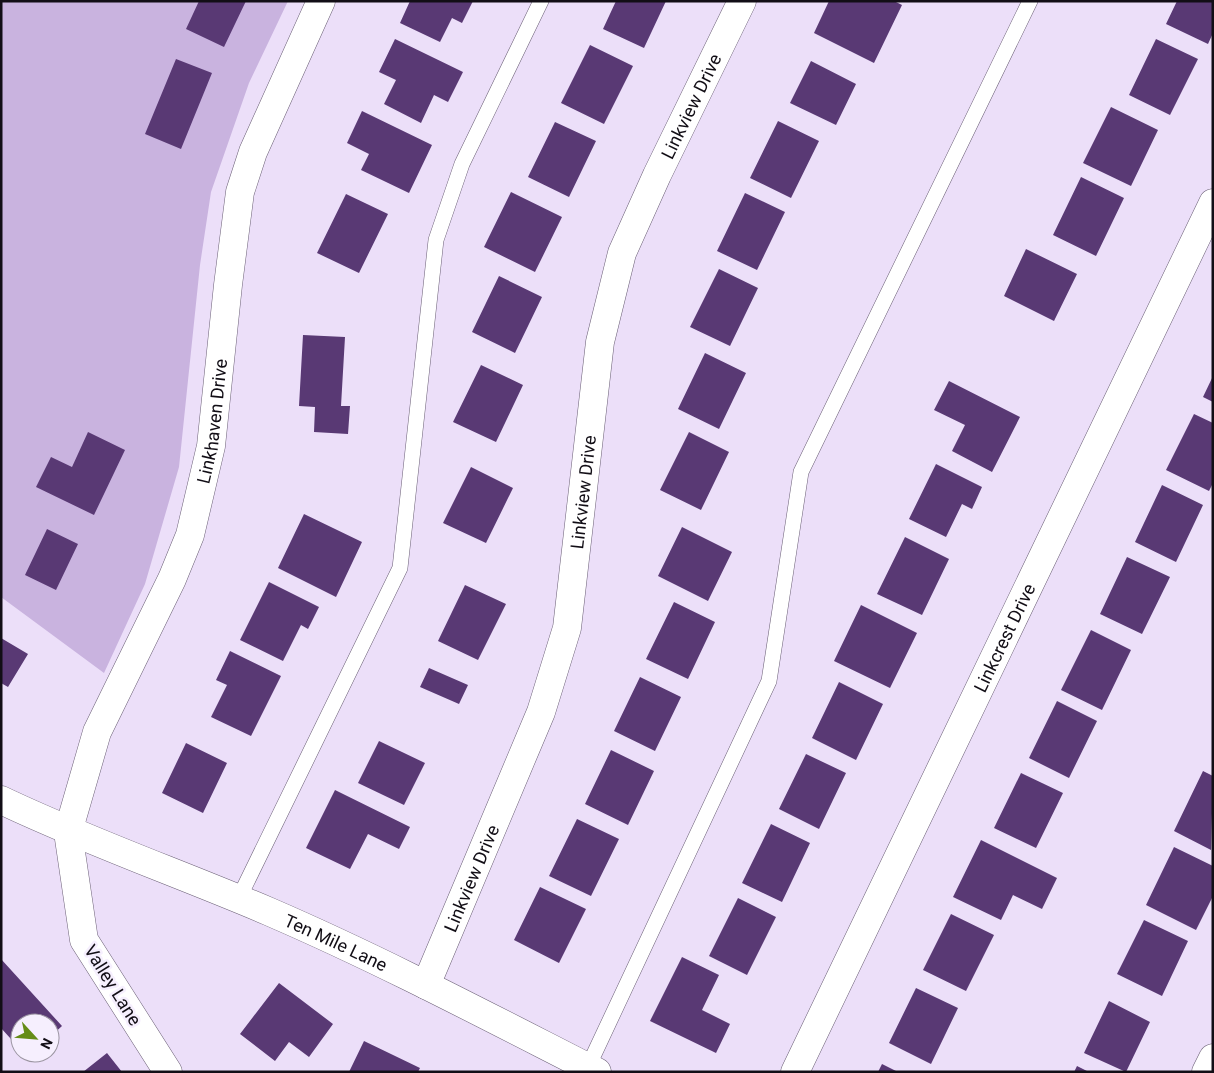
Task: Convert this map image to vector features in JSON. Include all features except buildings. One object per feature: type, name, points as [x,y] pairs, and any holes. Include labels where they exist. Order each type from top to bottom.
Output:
[{"type":"street","name":"Linkhaven Drive","points":[[68,832],[97,732],[172,579],[190,535],[212,446],[228,285],[240,192],[253,152],[321,1]]},
{"type":"street","name":"Linkview Drive","points":[[426,985],[541,712],[567,628],[600,342],[622,253],[657,175],[742,1]]},
{"type":"street","name":"Linkcrest Drive","points":[[795,1072],[1213,203]]},
{"type":"street","name":"Ten Mile Lane","points":[[1,800],[68,832],[238,900],[426,985],[592,1070]]},
{"type":"street","name":"Valley Lane","points":[[68,832],[84,940],[168,1072]]},
{"type":"street","points":[[1206,1072],[1213,1058]]},
{"type":"lane","points":[[238,900],[400,568],[436,240],[462,164],[541,1]]},
{"type":"lane","points":[[592,1070],[769,681],[801,472],[1030,1]]},
{"type":"shaded area","points":[[1,1],[288,1],[249,83],[211,192],[200,265],[179,467],[145,584],[104,673],[1,597]]}]
